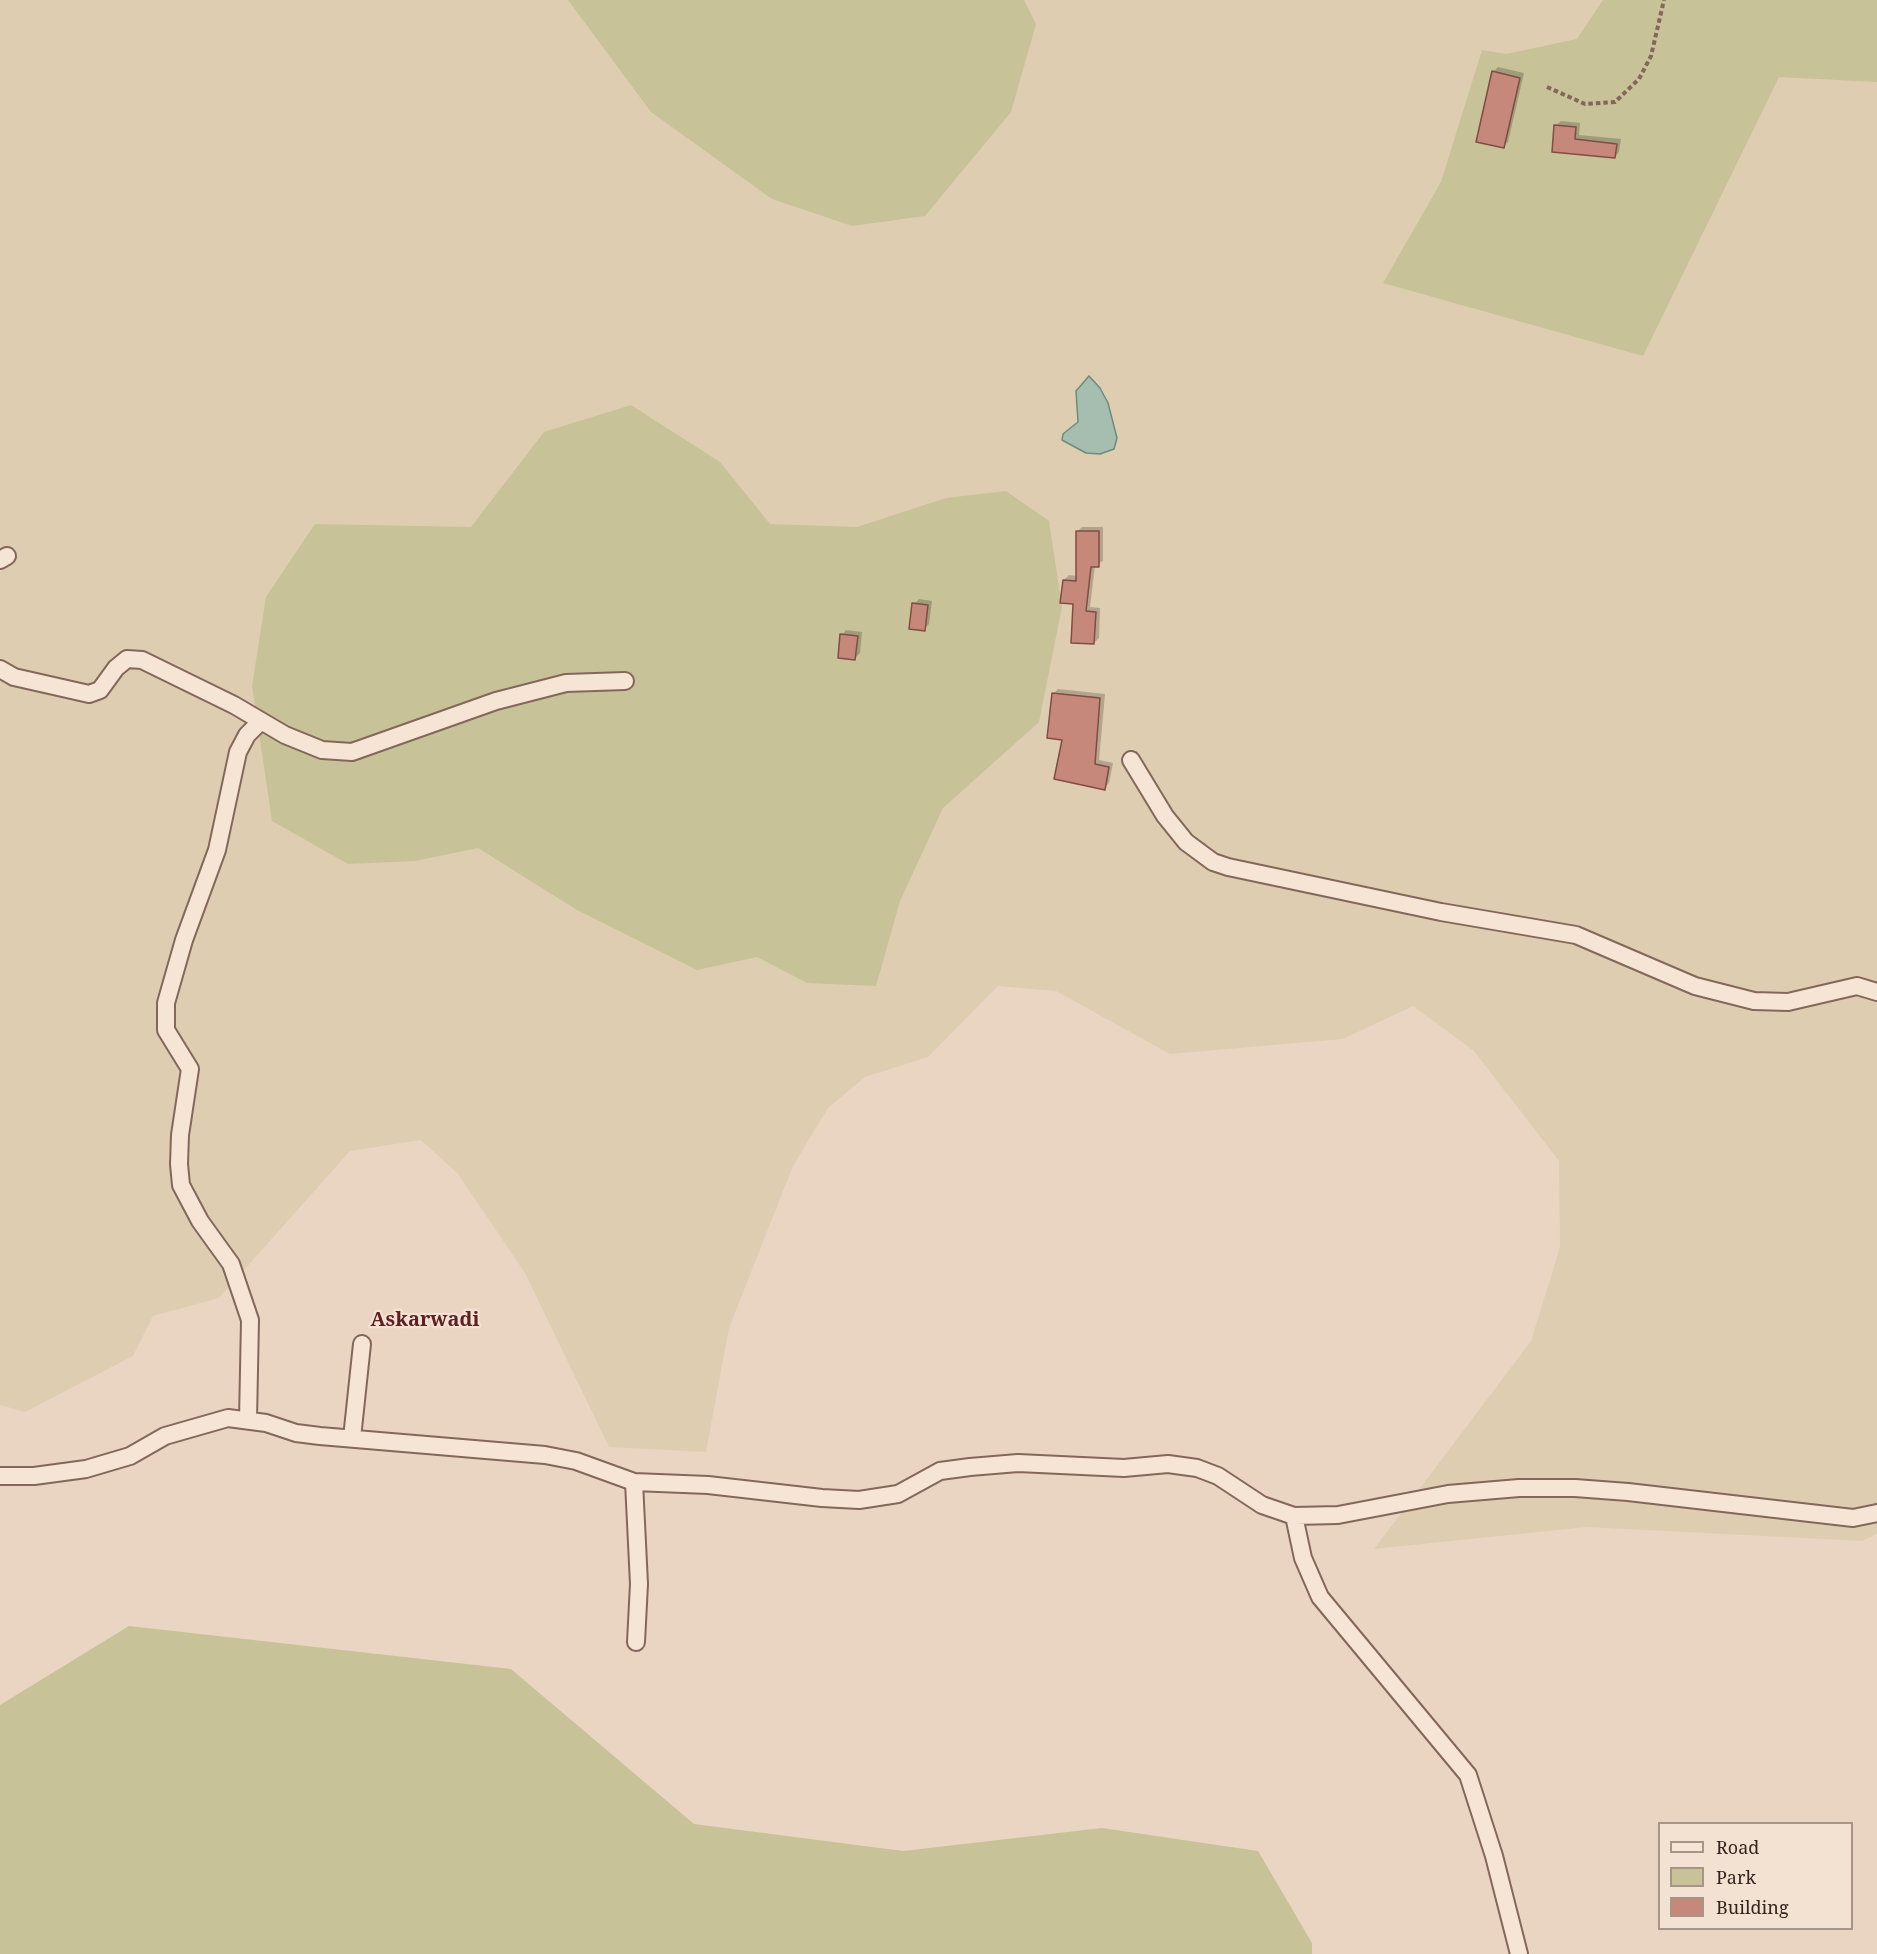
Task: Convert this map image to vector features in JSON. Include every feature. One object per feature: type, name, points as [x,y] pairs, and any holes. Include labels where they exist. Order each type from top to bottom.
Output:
[{"type":"street","points":[[0,669],[14,677],[89,694],[100,690],[127,659],[142,660],[234,705],[285,735],[322,750],[352,752],[496,701],[566,683],[625,681]]},
{"type":"street","points":[[248,1420],[250,1320],[231,1264],[200,1221],[181,1185],[178,1164],[180,1135],[190,1069],[166,1030],[166,1003],[184,940],[217,850],[238,752],[247,735],[261,721]]},
{"type":"street","points":[[1131,760],[1165,816],[1186,842],[1213,862],[1228,867],[1441,912],[1576,935],[1695,986],[1754,1001],[1788,1002],[1857,986],[1877,992]]},
{"type":"street","points":[[352,1438],[362,1344]]},
{"type":"street","points":[[0,1476],[34,1476],[86,1469],[130,1456],[165,1436],[228,1418],[266,1423],[296,1433],[352,1438],[368,1442],[417,1442],[545,1455],[576,1461],[634,1482],[708,1485],[859,1500],[898,1494],[940,1471],[970,1467],[1018,1463],[1124,1468],[1168,1464],[1197,1468],[1218,1476],[1262,1505],[1294,1516],[1338,1515],[1448,1494],[1519,1488],[1575,1488],[1853,1518],[1877,1513]]},
{"type":"street","points":[[634,1482],[639,1584],[636,1642]]},
{"type":"street","points":[[1294,1516],[1303,1558],[1320,1597],[1468,1776],[1494,1856],[1519,1954]]},
{"type":"path","points":[[1547,87],[1584,104],[1615,102],[1639,79],[1651,56],[1664,0]]},
{"type":"shaded area","points":[[0,0],[1608,0],[1777,73],[1877,78],[1877,1534],[1862,1541],[1587,1527],[1374,1549],[1531,1341],[1560,1247],[1559,1161],[1474,1051],[1413,1006],[1343,1039],[1170,1054],[1056,991],[998,986],[928,1057],[865,1077],[828,1108],[793,1166],[729,1328],[706,1452],[609,1447],[525,1273],[458,1174],[421,1140],[350,1151],[219,1298],[153,1316],[133,1356],[25,1412],[0,1405]]},
{"type":"shaded area","points":[[1089,376],[1100,388],[1108,403],[1117,438],[1114,449],[1100,454],[1086,453],[1062,440],[1063,434],[1078,422],[1076,391]]},
{"type":"green space","points":[[568,0],[1024,0],[1036,24],[1011,112],[925,216],[852,226],[772,199],[651,112]]},
{"type":"green space","points":[[1603,0],[1877,0],[1877,82],[1779,77],[1643,356],[1383,283],[1441,182],[1482,50],[1506,54],[1577,39]]},
{"type":"green space","points":[[631,405],[720,462],[770,524],[857,527],[946,498],[1006,491],[1049,521],[1062,607],[1039,722],[943,808],[900,901],[876,986],[807,983],[757,957],[697,970],[577,910],[478,848],[415,861],[348,864],[272,821],[252,686],[266,597],[315,524],[471,527],[544,432]]},
{"type":"green space","points":[[129,1626],[511,1669],[694,1824],[903,1851],[1102,1828],[1258,1851],[1312,1943],[1312,1954],[0,1954],[0,1705]]},
{"type":"building","points":[[1492,71],[1520,78],[1504,148],[1476,142]]},
{"type":"building","points":[[1554,125],[1576,127],[1575,139],[1617,144],[1615,158],[1552,152]]},
{"type":"building","points":[[1076,531],[1099,531],[1099,567],[1091,567],[1086,611],[1096,612],[1094,644],[1071,643],[1073,604],[1060,603],[1063,580],[1076,581]]},
{"type":"building","points":[[912,603],[928,605],[925,631],[909,629]]},
{"type":"building","points":[[840,634],[858,636],[855,660],[838,658]]},
{"type":"building","points":[[1052,693],[1100,698],[1095,764],[1109,767],[1105,790],[1054,779],[1062,740],[1047,738]]},
{"type":"district","name":"Askarwadi","points":[[425,1320]]}]
